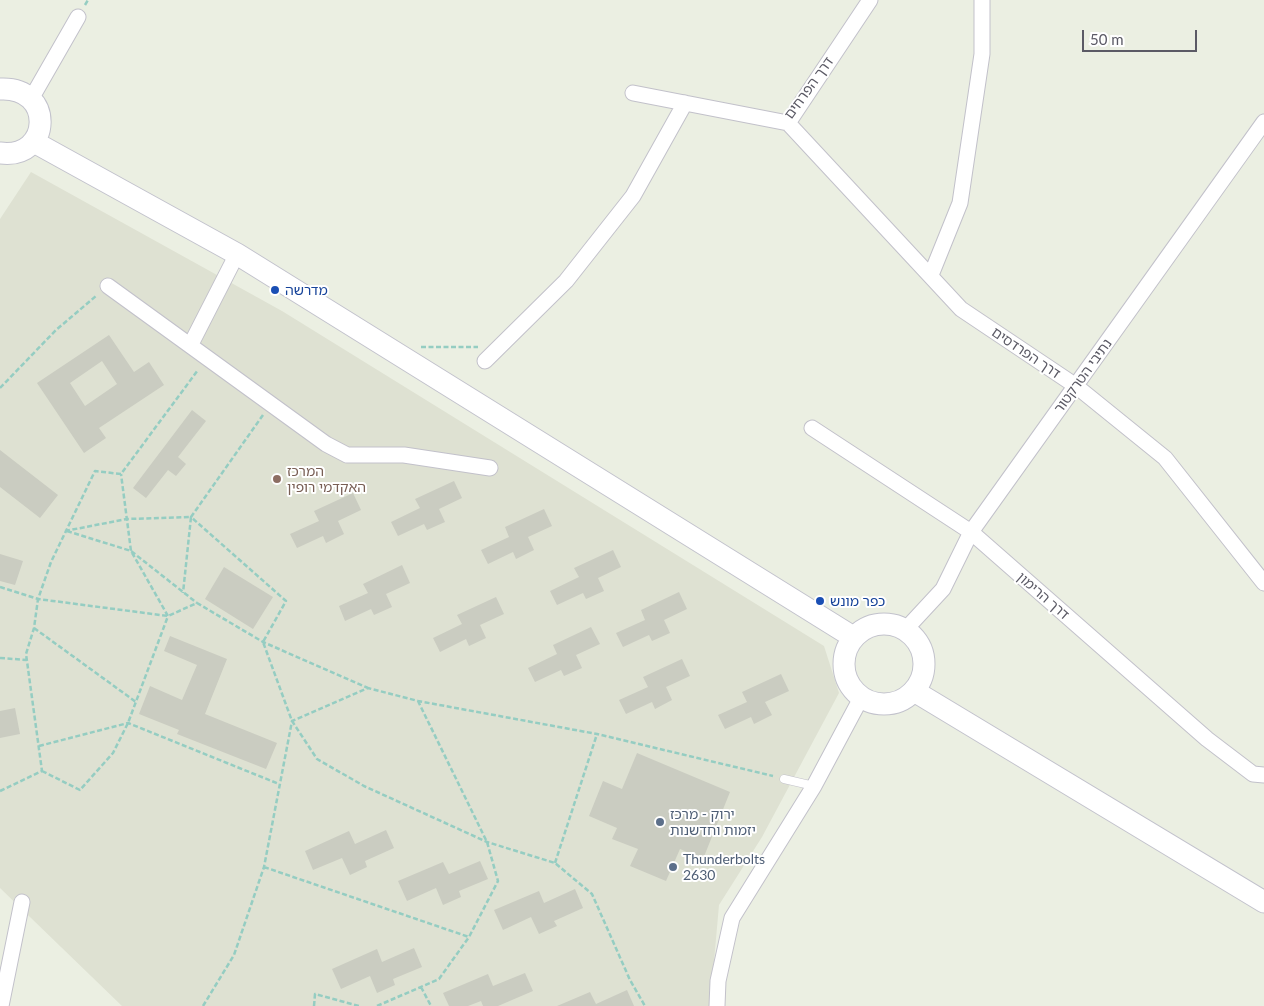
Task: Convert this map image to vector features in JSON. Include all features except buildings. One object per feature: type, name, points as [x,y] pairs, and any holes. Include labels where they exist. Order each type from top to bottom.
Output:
[{"type":"main road","points":[[0,90],[12,89],[22,92],[32,99],[37,106],[40,124],[34,142],[18,153],[0,153]]},
{"type":"main road","points":[[34,142],[237,254],[853,637]]},
{"type":"main road","points":[[872,625],[894,625],[905,630],[917,642],[924,658],[921,681],[914,691],[895,703],[878,704],[862,698],[848,682],[843,663],[846,649],[853,637],[872,625]]},
{"type":"main road","points":[[914,691],[1264,902]]},
{"type":"street","name":"דרך הפרחים","points":[[633,93],[788,123],[870,0]]},
{"type":"street","points":[[930,275],[960,203],[982,54],[982,0]]},
{"type":"street","points":[[32,99],[78,18]]},
{"type":"street","points":[[485,361],[566,281],[633,196],[685,103]]},
{"type":"street","name":"נתיבי הטרקטור","points":[[905,630],[943,589],[971,532],[1264,122]]},
{"type":"street","name":"דרך הפרדסים","points":[[788,123],[961,309],[1076,386],[1165,458],[1264,583]]},
{"type":"street","points":[[191,344],[237,254]]},
{"type":"street","points":[[108,286],[191,344],[326,444],[347,455],[404,455],[490,468]]},
{"type":"street","name":"דרך הרימון","points":[[812,428],[971,532],[1207,739],[1253,774],[1264,775]]},
{"type":"street","points":[[717,1006],[718,981],[732,918],[814,786],[862,698]]},
{"type":"street","points":[[1,1006],[22,902]]},
{"type":"lane","points":[[784,779],[814,786]]},
{"type":"path","points":[[0,388],[56,330],[108,286]]},
{"type":"path","points":[[168,616],[130,551],[121,474],[208,357]]},
{"type":"path","points":[[183,592],[191,517],[271,404]]},
{"type":"path","points":[[42,771],[26,654],[34,628],[38,598],[50,562],[95,471],[121,474]]},
{"type":"path","points":[[65,531],[127,519],[191,517],[286,601],[263,642],[292,721],[317,759],[364,786],[488,842],[555,863],[592,894],[630,980],[645,1006]]},
{"type":"path","points":[[65,531],[130,551],[197,603],[263,642],[368,688],[418,701],[596,734],[784,779]]},
{"type":"path","points":[[0,587],[38,598],[168,616],[197,603]]},
{"type":"path","points":[[42,771],[80,790],[113,753],[128,723],[168,616]]},
{"type":"path","points":[[34,628],[136,702]]},
{"type":"path","points":[[0,658],[27,660]]},
{"type":"path","points":[[292,721],[368,688]]},
{"type":"path","points":[[377,1006],[439,979],[469,937],[498,881],[488,842],[418,701]]},
{"type":"path","points":[[203,1006],[234,956],[264,867],[292,721]]},
{"type":"path","points":[[39,746],[128,723],[279,784]]},
{"type":"path","points":[[555,863],[596,734]]},
{"type":"path","points":[[0,791],[42,771]]},
{"type":"path","points":[[264,867],[469,937]]},
{"type":"path","points":[[421,987],[431,1006]]},
{"type":"path","points":[[314,1006],[314,994],[358,1006]]},
{"type":"shaded area","name":"המרכז האקדמי רופין","points":[[31,172],[282,311],[824,646],[839,693],[762,837],[719,905],[710,1006],[122,1006],[0,888],[0,219]]},
{"type":"place","name":"מדרשה","points":[[275,290]]},
{"type":"place","name":"המרכז האקדמי רופין","points":[[277,479]]},
{"type":"place","name":"כפר מונש","points":[[820,601]]},
{"type":"place","name":"ירוק - מרכז יזמות וחדשנות","points":[[660,822]]},
{"type":"place","name":"Thunderbolts 2630","points":[[673,867]]}]
